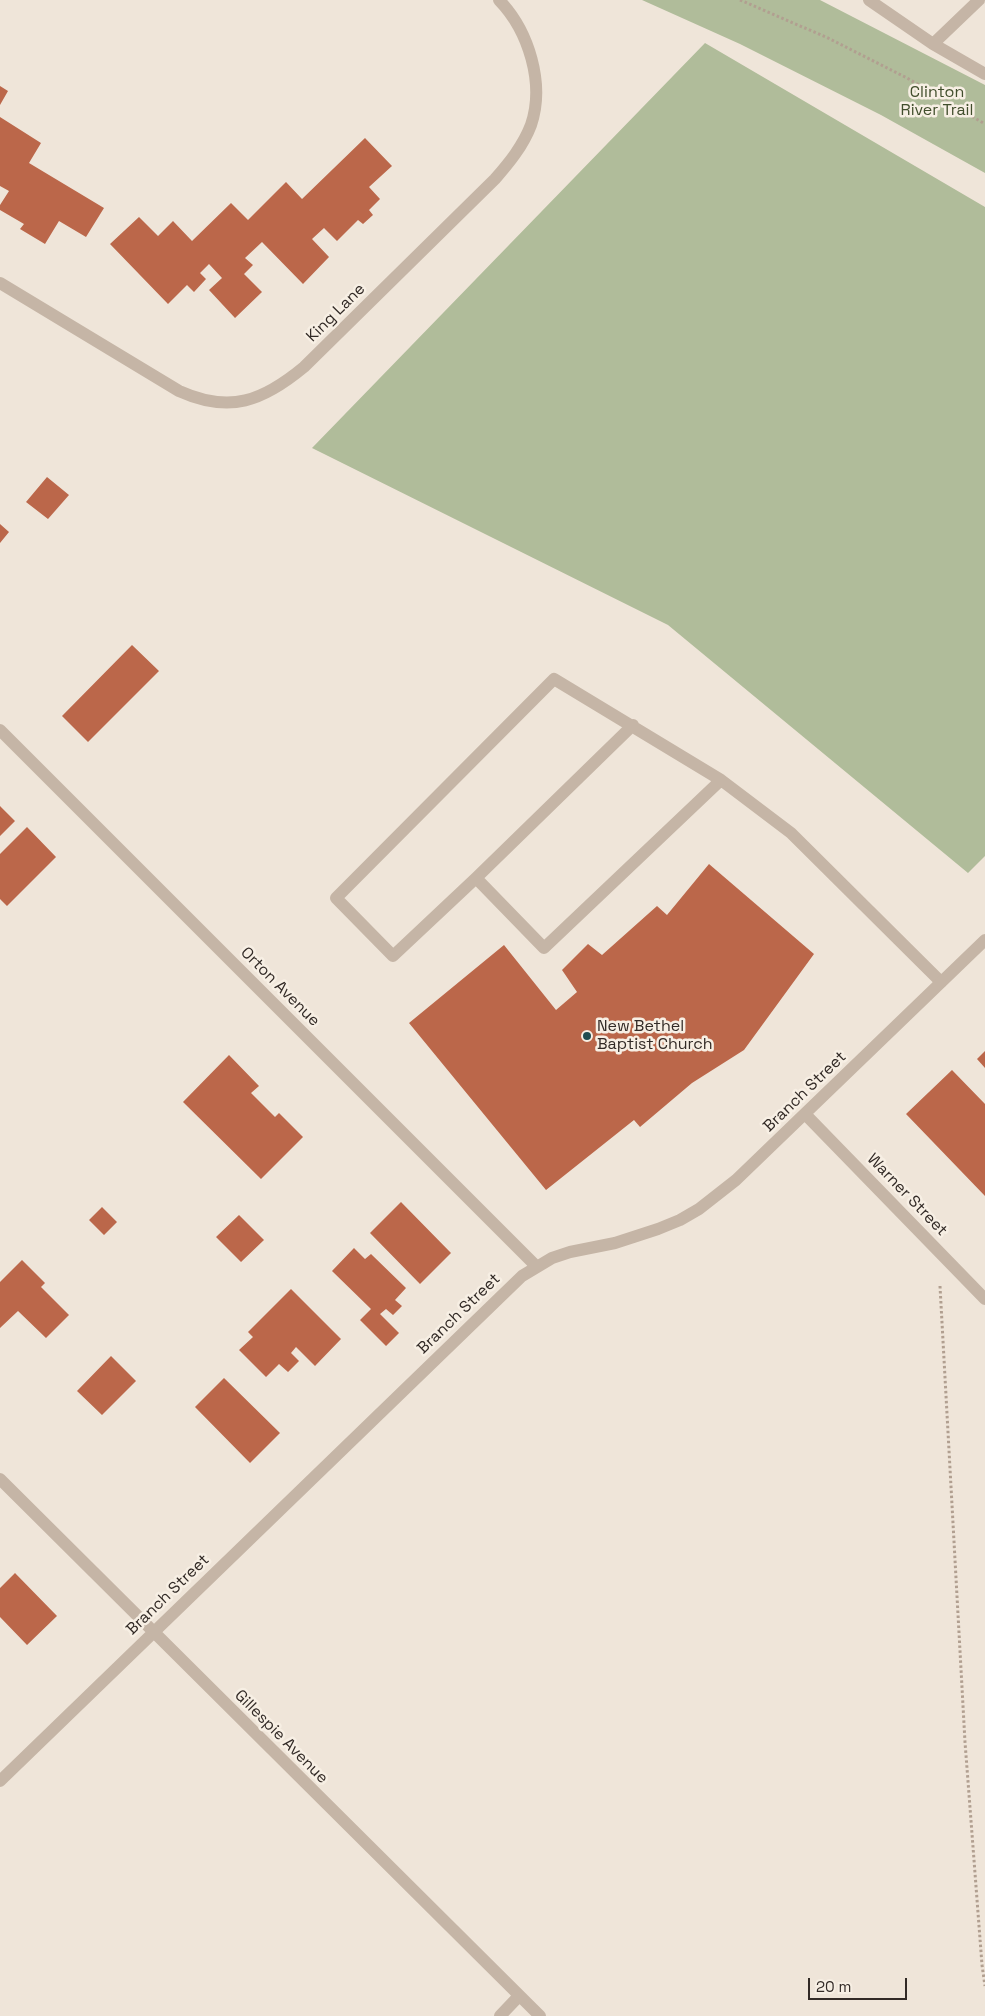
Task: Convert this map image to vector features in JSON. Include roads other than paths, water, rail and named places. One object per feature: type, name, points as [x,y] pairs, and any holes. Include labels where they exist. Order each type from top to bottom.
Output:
[{"type":"street","name":"King Lane","points":[[0,283],[179,391],[200,400],[222,404],[231,403],[257,397],[276,387],[304,367],[495,180],[521,144],[534,115],[536,102],[535,80],[530,57],[522,35],[514,19],[499,0]]},
{"type":"street","points":[[869,0],[934,44],[985,74]]},
{"type":"street","points":[[934,44],[979,0]]},
{"type":"street","points":[[633,726],[393,956],[336,898],[554,679],[633,726],[721,780],[791,833],[941,982]]},
{"type":"street","name":"Orton Avenue","points":[[0,730],[536,1266]]},
{"type":"street","points":[[476,878],[544,948],[721,780]]},
{"type":"street","name":"Branch Street","points":[[0,1781],[510,1287],[536,1266],[570,1252],[615,1243],[658,1229],[693,1212],[736,1180],[985,940]]},
{"type":"street","name":"Warner Street","points":[[805,1114],[985,1299]]},
{"type":"street","name":"Gillespie Avenue","points":[[0,1480],[540,2016]]},
{"type":"street","points":[[500,2016],[519,1996]]},
{"type":"place","name":"New Bethel Baptist Church","points":[[587,1036]]},
{"type":"park label","name":"Clinton River Trail","points":[[937,102]]}]
